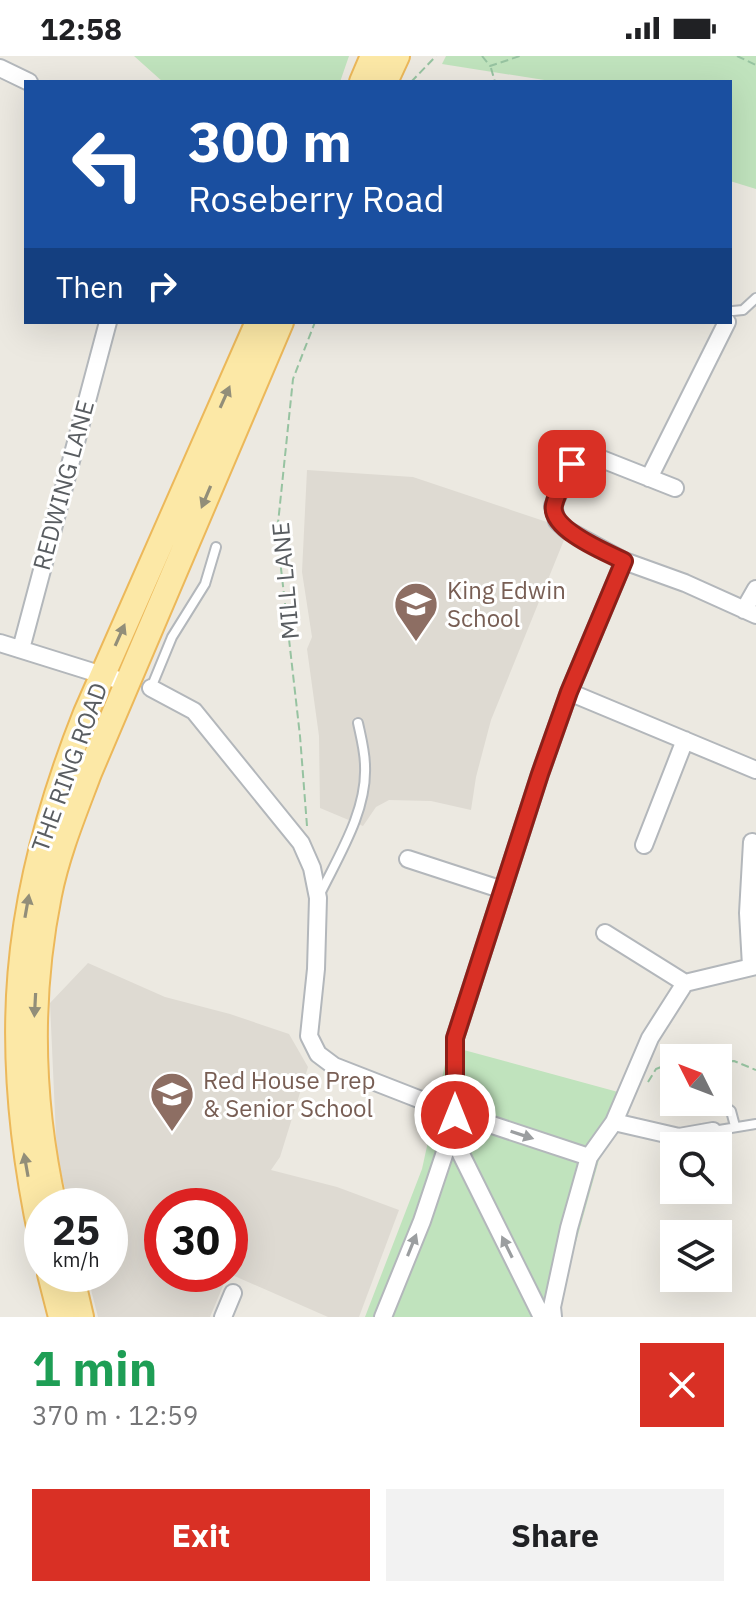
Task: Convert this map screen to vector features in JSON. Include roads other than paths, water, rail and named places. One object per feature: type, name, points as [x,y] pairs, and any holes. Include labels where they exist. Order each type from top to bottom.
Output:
[{"type":"main road","points":[[363,80],[373,56]]},
{"type":"main road","points":[[386,80],[397,56]]},
{"type":"main road","name":"THE RING ROAD","points":[[31,1188],[19,1125],[15,1074],[15,988],[35,862],[65,764],[257,324]]},
{"type":"main road","name":"THE RING ROAD","points":[[51,1188],[38,1113],[33,1032],[37,969],[49,893],[70,823],[140,686],[280,324]]},
{"type":"main road","points":[[55,1292],[61,1317]]},
{"type":"main road","points":[[75,1292],[81,1317]]},
{"type":"street","points":[[0,68],[25,80]]},
{"type":"street","name":"REDWING LANE","points":[[21,649],[107,324]]},
{"type":"street","points":[[649,478],[726,324]]},
{"type":"street","points":[[675,488],[594,456],[582,456],[572,464],[553,506],[557,521],[567,530],[624,561],[685,583],[750,612],[756,589]]},
{"type":"street","points":[[383,1317],[422,1221],[452,1123],[455,1038],[569,692],[624,561]]},
{"type":"street","points":[[0,643],[140,686],[194,711],[301,843],[312,868],[318,898],[316,969],[309,1036],[318,1054],[334,1066],[434,1105],[452,1123],[542,1317]]},
{"type":"street","points":[[569,692],[756,770]]},
{"type":"street","points":[[644,845],[685,740]]},
{"type":"street","points":[[553,1317],[552,1307],[569,1228],[589,1157],[614,1122],[650,1038],[685,983],[753,966],[748,913],[752,842]]},
{"type":"street","points":[[408,859],[503,890]]},
{"type":"street","points":[[605,933],[685,983]]},
{"type":"street","points":[[452,1123],[462,1115],[589,1157]]},
{"type":"street","points":[[614,1122],[679,1137],[713,1131]]},
{"type":"street","points":[[223,1317],[233,1293]]},
{"type":"lane","points":[[732,315],[756,298]]},
{"type":"lane","points":[[140,686],[205,584],[216,547]]},
{"type":"lane","points":[[318,898],[358,813],[363,794],[365,766],[358,723]]},
{"type":"lane","points":[[732,1115],[735,1126]]},
{"type":"lane","points":[[713,1131],[756,1124]]},
{"type":"place","name":"King Edwin School","points":[[416,643]]},
{"type":"place","name":"Red House Prep & Senior School","points":[[172,1133]]}]
